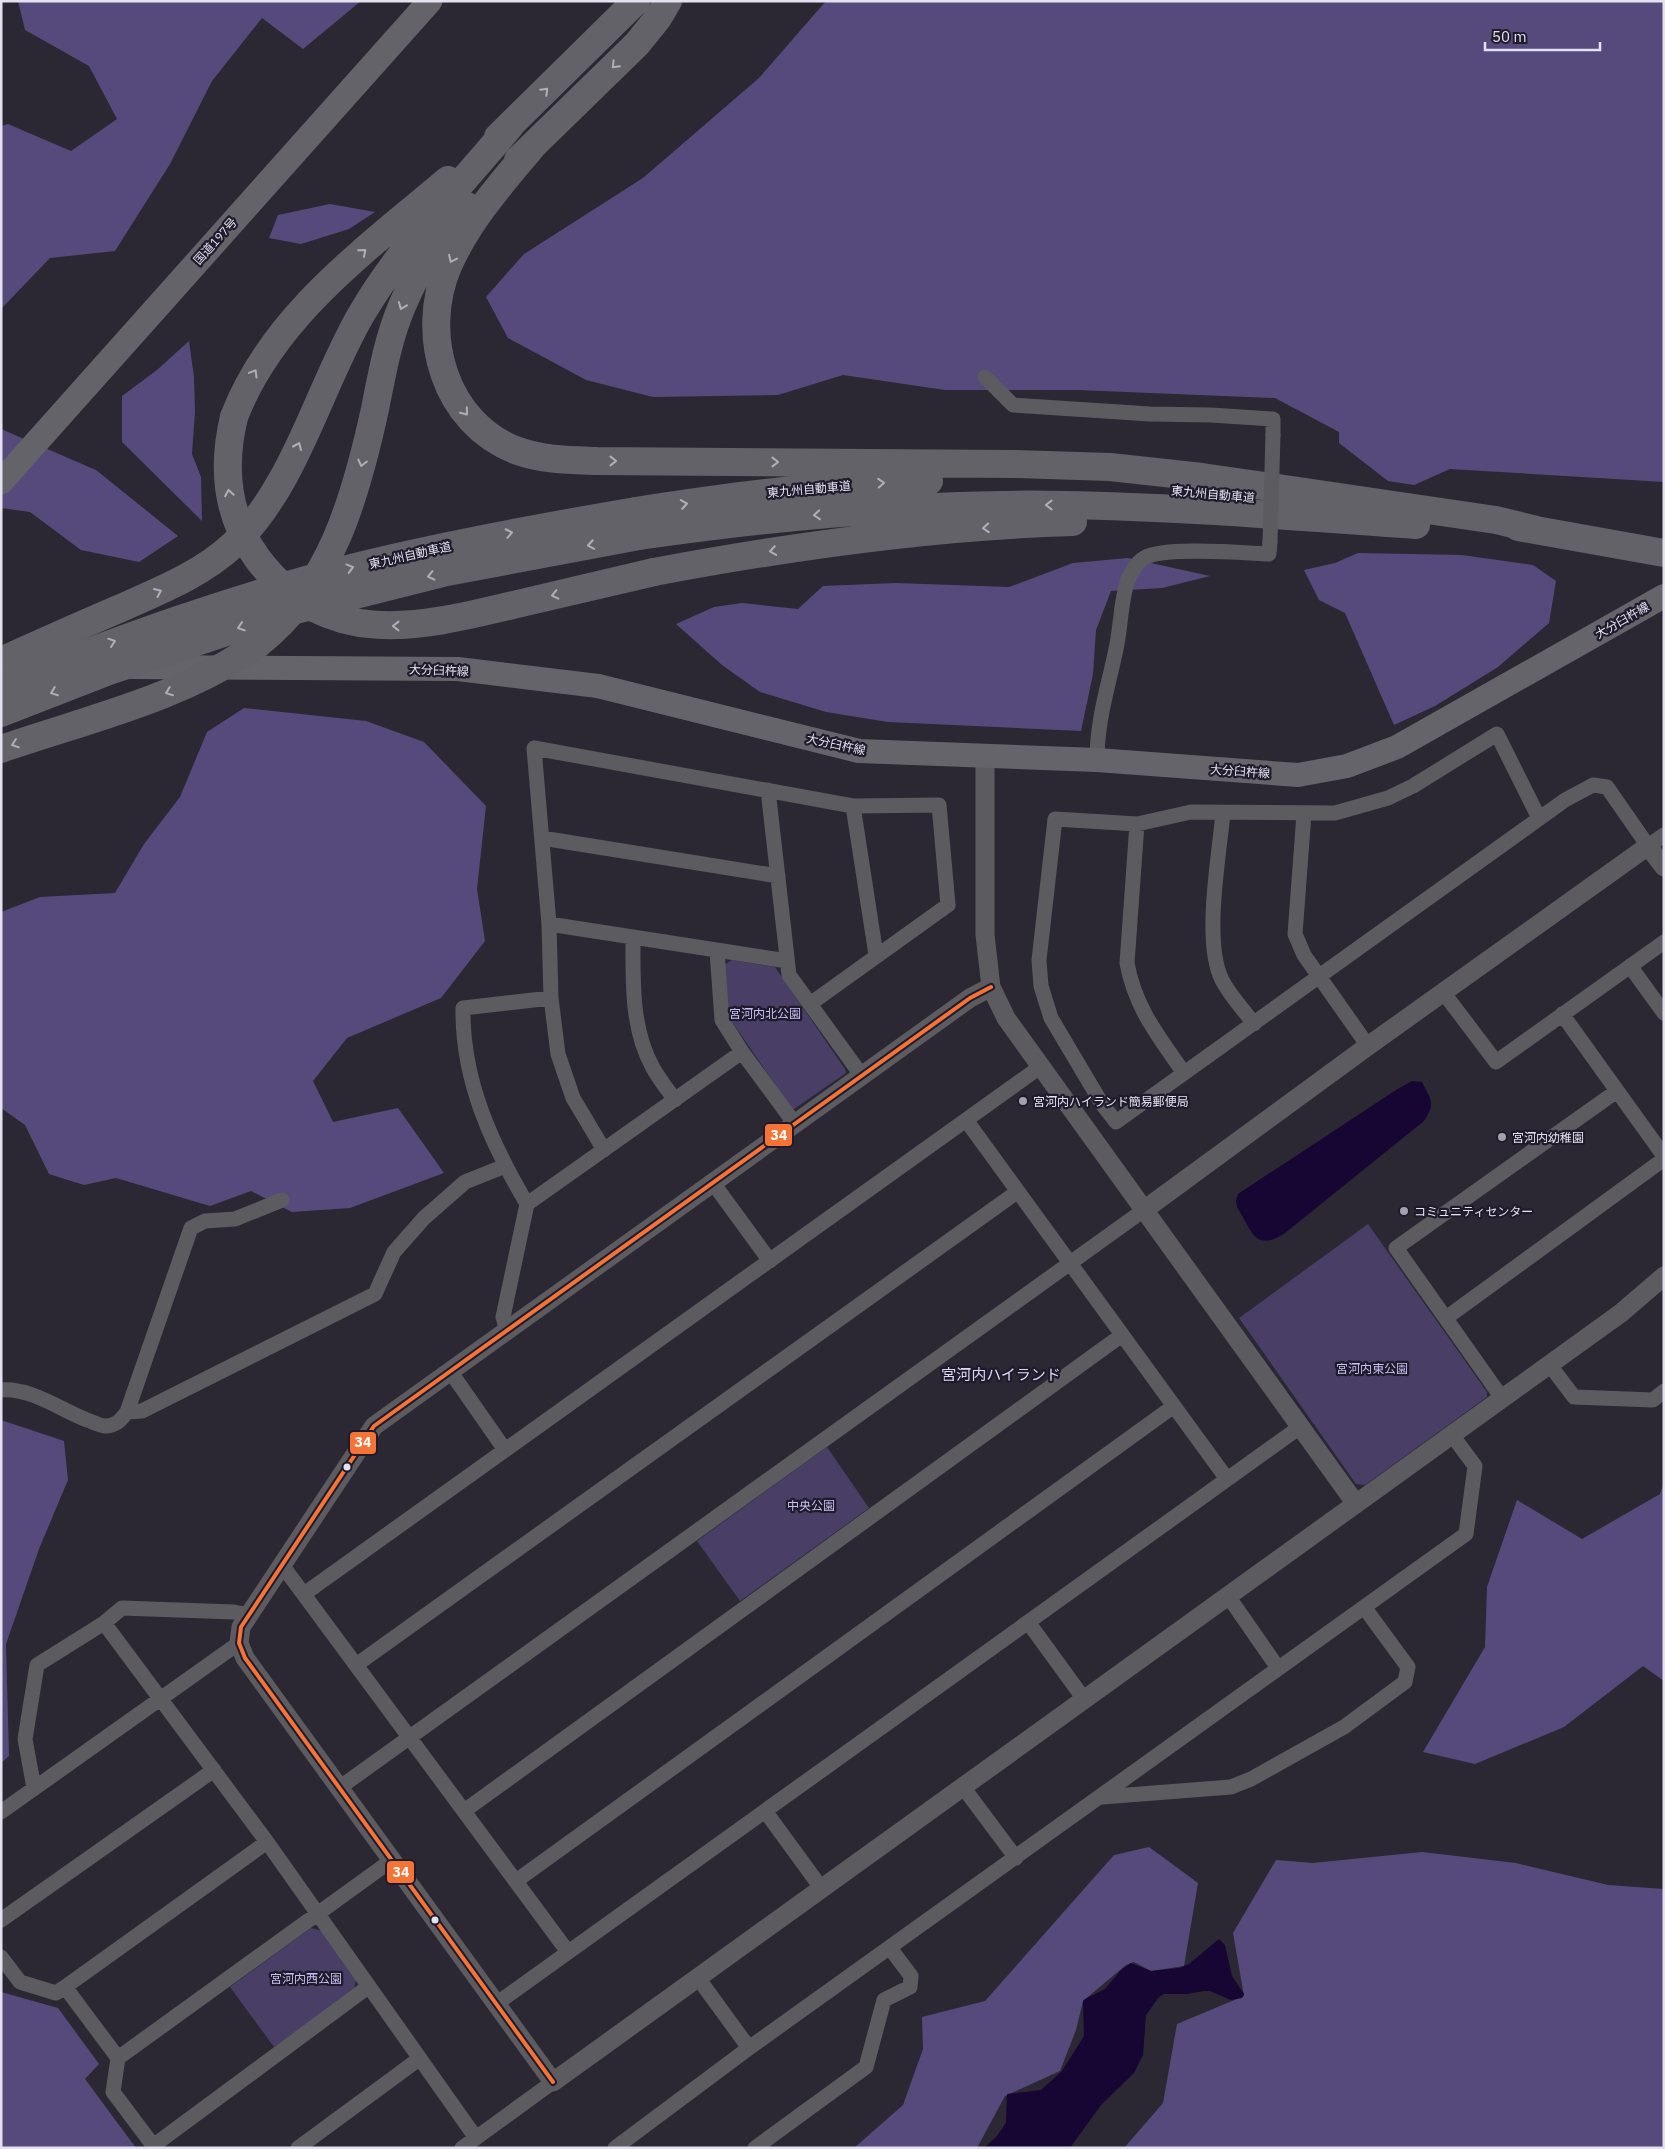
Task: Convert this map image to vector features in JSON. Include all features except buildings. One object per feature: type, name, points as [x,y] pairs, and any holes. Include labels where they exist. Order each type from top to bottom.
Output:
[{"type":"highway","name":"国道197号","points":[[1,482],[430,1]]},
{"type":"highway","points":[[636,1],[510,126],[381,236],[319,294],[264,357],[252,377],[234,417],[229,440],[227,482],[230,501],[246,540],[266,570],[307,604],[324,612],[362,624],[384,626],[434,623],[654,572],[783,550],[925,532],[1061,523],[1297,517]]},
{"type":"highway","points":[[637,44],[658,18],[668,1]]},
{"type":"highway","points":[[1,749],[175,690],[236,660],[283,622],[297,606],[322,568],[344,524],[360,472],[393,331],[401,308],[422,263],[452,222],[637,44],[690,1]]},
{"type":"highway","points":[[1,661],[174,584],[197,572],[234,544],[265,509],[277,490],[333,367],[364,310],[401,257],[510,126]]},
{"type":"highway","points":[[531,148],[483,205],[468,226],[447,268],[440,291],[437,313],[436,336],[439,359],[446,381],[456,401],[482,431],[517,450],[547,458],[597,461],[1004,464],[1110,468],[1202,477],[1496,520],[1537,530]]},
{"type":"highway","name":"東九州自動車道","points":[[1,713],[109,671],[284,613],[637,524],[722,498],[815,488],[901,482],[990,480],[1063,482],[1221,494],[1416,514],[1537,530],[1651,551]]},
{"type":"highway","name":"東九州自動車道","points":[[1,686],[99,647],[270,590],[354,567],[532,528],[983,505],[1136,507],[1418,526],[1651,551]]},
{"type":"main road","name":"大分臼杵線","points":[[1,667],[458,669],[598,686],[858,751],[984,754],[1097,760],[1298,775],[1347,766],[1398,748],[1664,596]]},
{"type":"street","points":[[985,377],[1013,405],[1150,414],[1273,419],[1269,554],[1210,552],[1160,554],[1145,558],[1134,567],[1128,581],[1117,644],[1098,724],[1097,760]]},
{"type":"street","points":[[1539,818],[1497,734],[1413,786],[1388,798],[1335,813],[1191,812],[1137,824],[1055,819],[1039,960],[1041,986],[1051,1018],[1102,1104],[1116,1122],[1539,818],[1565,800],[1593,785],[1606,787],[1664,867]]},
{"type":"street","points":[[604,1150],[573,1098],[558,1054],[551,998],[549,924],[534,748],[852,806],[939,805],[948,905],[810,1004]]},
{"type":"street","points":[[984,754],[985,935],[991,987],[1006,1018],[1356,1504]]},
{"type":"street","points":[[768,790],[789,975],[862,1076]]},
{"type":"street","points":[[852,806],[876,955]]},
{"type":"street","points":[[1223,813],[1214,914],[1215,958],[1222,980],[1254,1024]]},
{"type":"street","points":[[1304,814],[1295,934],[1304,954],[1368,1046]]},
{"type":"street","points":[[1137,824],[1127,963],[1131,984],[1148,1021],[1184,1073]]},
{"type":"street","points":[[340,1788],[1144,1210],[1443,992],[1664,835]]},
{"type":"street","points":[[542,838],[778,876]]},
{"type":"street","points":[[549,924],[787,961]]},
{"type":"street","points":[[633,938],[633,982],[639,1030],[653,1068],[675,1100]]},
{"type":"street","points":[[1443,992],[1496,1062],[1664,942]]},
{"type":"street","points":[[717,951],[720,1012],[726,1029],[795,1124]]},
{"type":"street","points":[[1630,966],[1664,1013]]},
{"type":"street","points":[[553,2082],[245,1658],[239,1643],[241,1627],[374,1426],[970,998],[991,987]]},
{"type":"street","points":[[527,1204],[504,1166],[482,1118],[470,1076],[462,1035],[463,1008],[551,998]]},
{"type":"street","points":[[1446,1318],[1664,1158],[1562,1014]]},
{"type":"street","points":[[507,1331],[503,1317],[527,1204],[742,1052]]},
{"type":"street","points":[[304,1594],[1040,1067]]},
{"type":"street","points":[[1502,1398],[1396,1248],[1617,1091]]},
{"type":"street","points":[[966,1120],[1227,1479]]},
{"type":"street","points":[[127,1412],[142,1410],[375,1294],[394,1252],[424,1218],[465,1182],[504,1166]]},
{"type":"street","points":[[713,1183],[770,1261]]},
{"type":"street","points":[[356,1665],[1017,1192]]},
{"type":"street","points":[[1,1390],[15,1389],[39,1398],[70,1414],[104,1426],[118,1423],[127,1412],[191,1228],[206,1221],[235,1219],[282,1200]]},
{"type":"street","points":[[462,2148],[1621,1313],[1664,1276]]},
{"type":"street","points":[[464,1811],[1122,1336]]},
{"type":"street","points":[[1549,1364],[1574,1397],[1653,1400],[1664,1391]]},
{"type":"street","points":[[450,1371],[505,1450]]},
{"type":"street","points":[[516,1881],[1174,1406]]},
{"type":"street","points":[[496,2004],[1300,1427]]},
{"type":"street","points":[[615,2148],[749,2048],[1102,1797],[1466,1534],[1475,1466],[1452,1434]]},
{"type":"street","points":[[282,1565],[568,1952]]},
{"type":"street","points":[[1228,1596],[1278,1668]]},
{"type":"street","points":[[1102,1797],[1231,1787],[1251,1779],[1344,1727],[1404,1682],[1408,1667],[1364,1606]]},
{"type":"street","points":[[34,1788],[25,1740],[37,1665],[104,1624],[122,1608],[249,1614]]},
{"type":"street","points":[[1028,1622],[1084,1699]]},
{"type":"street","points":[[104,1624],[161,1697],[214,1770],[476,2138]]},
{"type":"street","points":[[1,1812],[239,1643]]},
{"type":"street","points":[[1,1920],[214,1770]]},
{"type":"street","points":[[962,1787],[1016,1858]]},
{"type":"street","points":[[765,1811],[822,1889]]},
{"type":"street","points":[[1,1956],[20,1982],[56,1993],[266,1842]]},
{"type":"street","points":[[118,2058],[392,1860]]},
{"type":"street","points":[[755,2148],[866,2067],[884,2000],[910,1987],[911,1976],[890,1948]]},
{"type":"street","points":[[698,1978],[749,2048]]},
{"type":"street","points":[[64,1987],[118,2058],[113,2092],[154,2147],[368,1987]]},
{"type":"street","points":[[298,2148],[419,2059]]},
{"type":"green space","name":"宮河内北公園","points":[[732,960],[775,967],[845,1069],[846,1073],[794,1109],[792,1109],[728,1016],[724,965]]},
{"type":"green space","name":"宮河内東公園","points":[[1368,1224],[1487,1392],[1487,1397],[1365,1485],[1356,1484],[1239,1318]]},
{"type":"green space","name":"中央公園","points":[[827,1447],[869,1508],[740,1601],[697,1541]]},
{"type":"green space","name":"宮河内西公園","points":[[311,1928],[322,1931],[356,1980],[354,1991],[274,2047],[230,1987]]},
{"type":"shaded area","points":[[18,1],[361,1],[303,49],[262,18],[212,81],[170,164],[115,251],[50,258],[1,309],[1,126],[8,124],[71,151],[117,119],[89,66],[25,30]]},
{"type":"shaded area","points":[[826,1],[1664,1],[1664,482],[1450,469],[1414,485],[1388,481],[1339,443],[1339,432],[1275,398],[1078,390],[945,390],[843,375],[778,395],[653,397],[586,380],[508,338],[486,297],[524,254],[643,178],[759,78]]},
{"type":"shaded area","points":[[330,204],[375,212],[349,229],[301,244],[269,238],[278,215]]},
{"type":"shaded area","points":[[189,341],[194,377],[195,412],[192,454],[201,477],[202,521],[122,442],[122,396],[157,370]]},
{"type":"shaded area","points":[[1,429],[96,470],[178,536],[139,562],[81,550],[30,512],[1,508]]},
{"type":"shaded area","points":[[1358,553],[1462,555],[1533,565],[1556,581],[1549,623],[1498,667],[1435,706],[1394,725],[1345,613],[1319,600],[1304,570],[1335,563]]},
{"type":"shaded area","points":[[1128,558],[1210,576],[1162,588],[1111,591],[1096,630],[1093,674],[1081,731],[888,722],[826,712],[760,692],[722,665],[676,624],[714,607],[742,603],[798,609],[823,586],[896,583],[1009,587],[1073,563]]},
{"type":"shaded area","points":[[244,708],[366,721],[424,742],[486,806],[477,889],[485,941],[441,998],[347,1038],[313,1081],[333,1122],[398,1108],[444,1173],[350,1208],[292,1212],[251,1191],[210,1206],[116,1178],[84,1185],[49,1174],[25,1125],[1,1108],[1,912],[40,897],[115,893],[144,844],[180,797],[207,732]]},
{"type":"shaded area","points":[[1412,1081],[1422,1082],[1430,1098],[1430,1110],[1424,1121],[1285,1233],[1267,1241],[1255,1236],[1237,1207],[1238,1194]]},
{"type":"shaded area","points":[[1,1420],[64,1441],[68,1480],[39,1549],[6,1644],[9,1756],[1,1763]]},
{"type":"shaded area","points":[[1664,1482],[1664,1681],[1643,1666],[1564,1727],[1475,1764],[1423,1752],[1485,1647],[1487,1587],[1517,1500],[1582,1539],[1660,1494]]},
{"type":"shaded area","points":[[1149,1847],[1198,1883],[1184,1966],[1151,1971],[1134,1962],[1126,1965],[1083,2001],[1076,2030],[1060,2071],[1005,2096],[977,2148],[854,2148],[903,2105],[923,2049],[922,2017],[985,2001],[1114,1855]]},
{"type":"shaded area","points":[[1422,1852],[1516,1863],[1608,1885],[1664,1889],[1664,2148],[1124,2148],[1163,2103],[1177,2024],[1244,1996],[1233,1933],[1276,1860],[1313,1863]]},
{"type":"shaded area","points":[[1219,1939],[1225,1945],[1232,1976],[1244,1994],[1242,1998],[1231,2000],[1210,1991],[1164,1994],[1159,1997],[1146,2015],[1143,2055],[1134,2073],[1101,2105],[1070,2148],[984,2148],[997,2136],[1006,2123],[1007,2094],[1041,2090],[1062,2071],[1084,2036],[1083,2001],[1085,1999],[1105,1989],[1121,1970],[1131,1963],[1151,1971],[1179,1968],[1189,1964]]},
{"type":"shaded area","points":[[1,1992],[58,2008],[99,2064],[85,2079],[136,2148],[1,2148]]},
{"type":"transit line","name":"34","points":[[553,2082],[245,1658],[239,1643],[241,1627],[374,1426],[970,998],[991,987]]},
{"type":"place","name":"宮河内ハイランド簡易郵便局","points":[[1023,1101]]},
{"type":"place","name":"宮河内幼稚園","points":[[1502,1137]]},
{"type":"place","name":"コミュニティセンター","points":[[1404,1211]]},
{"type":"district","name":"宮河内ハイランド","points":[[1001,1374]]}]
